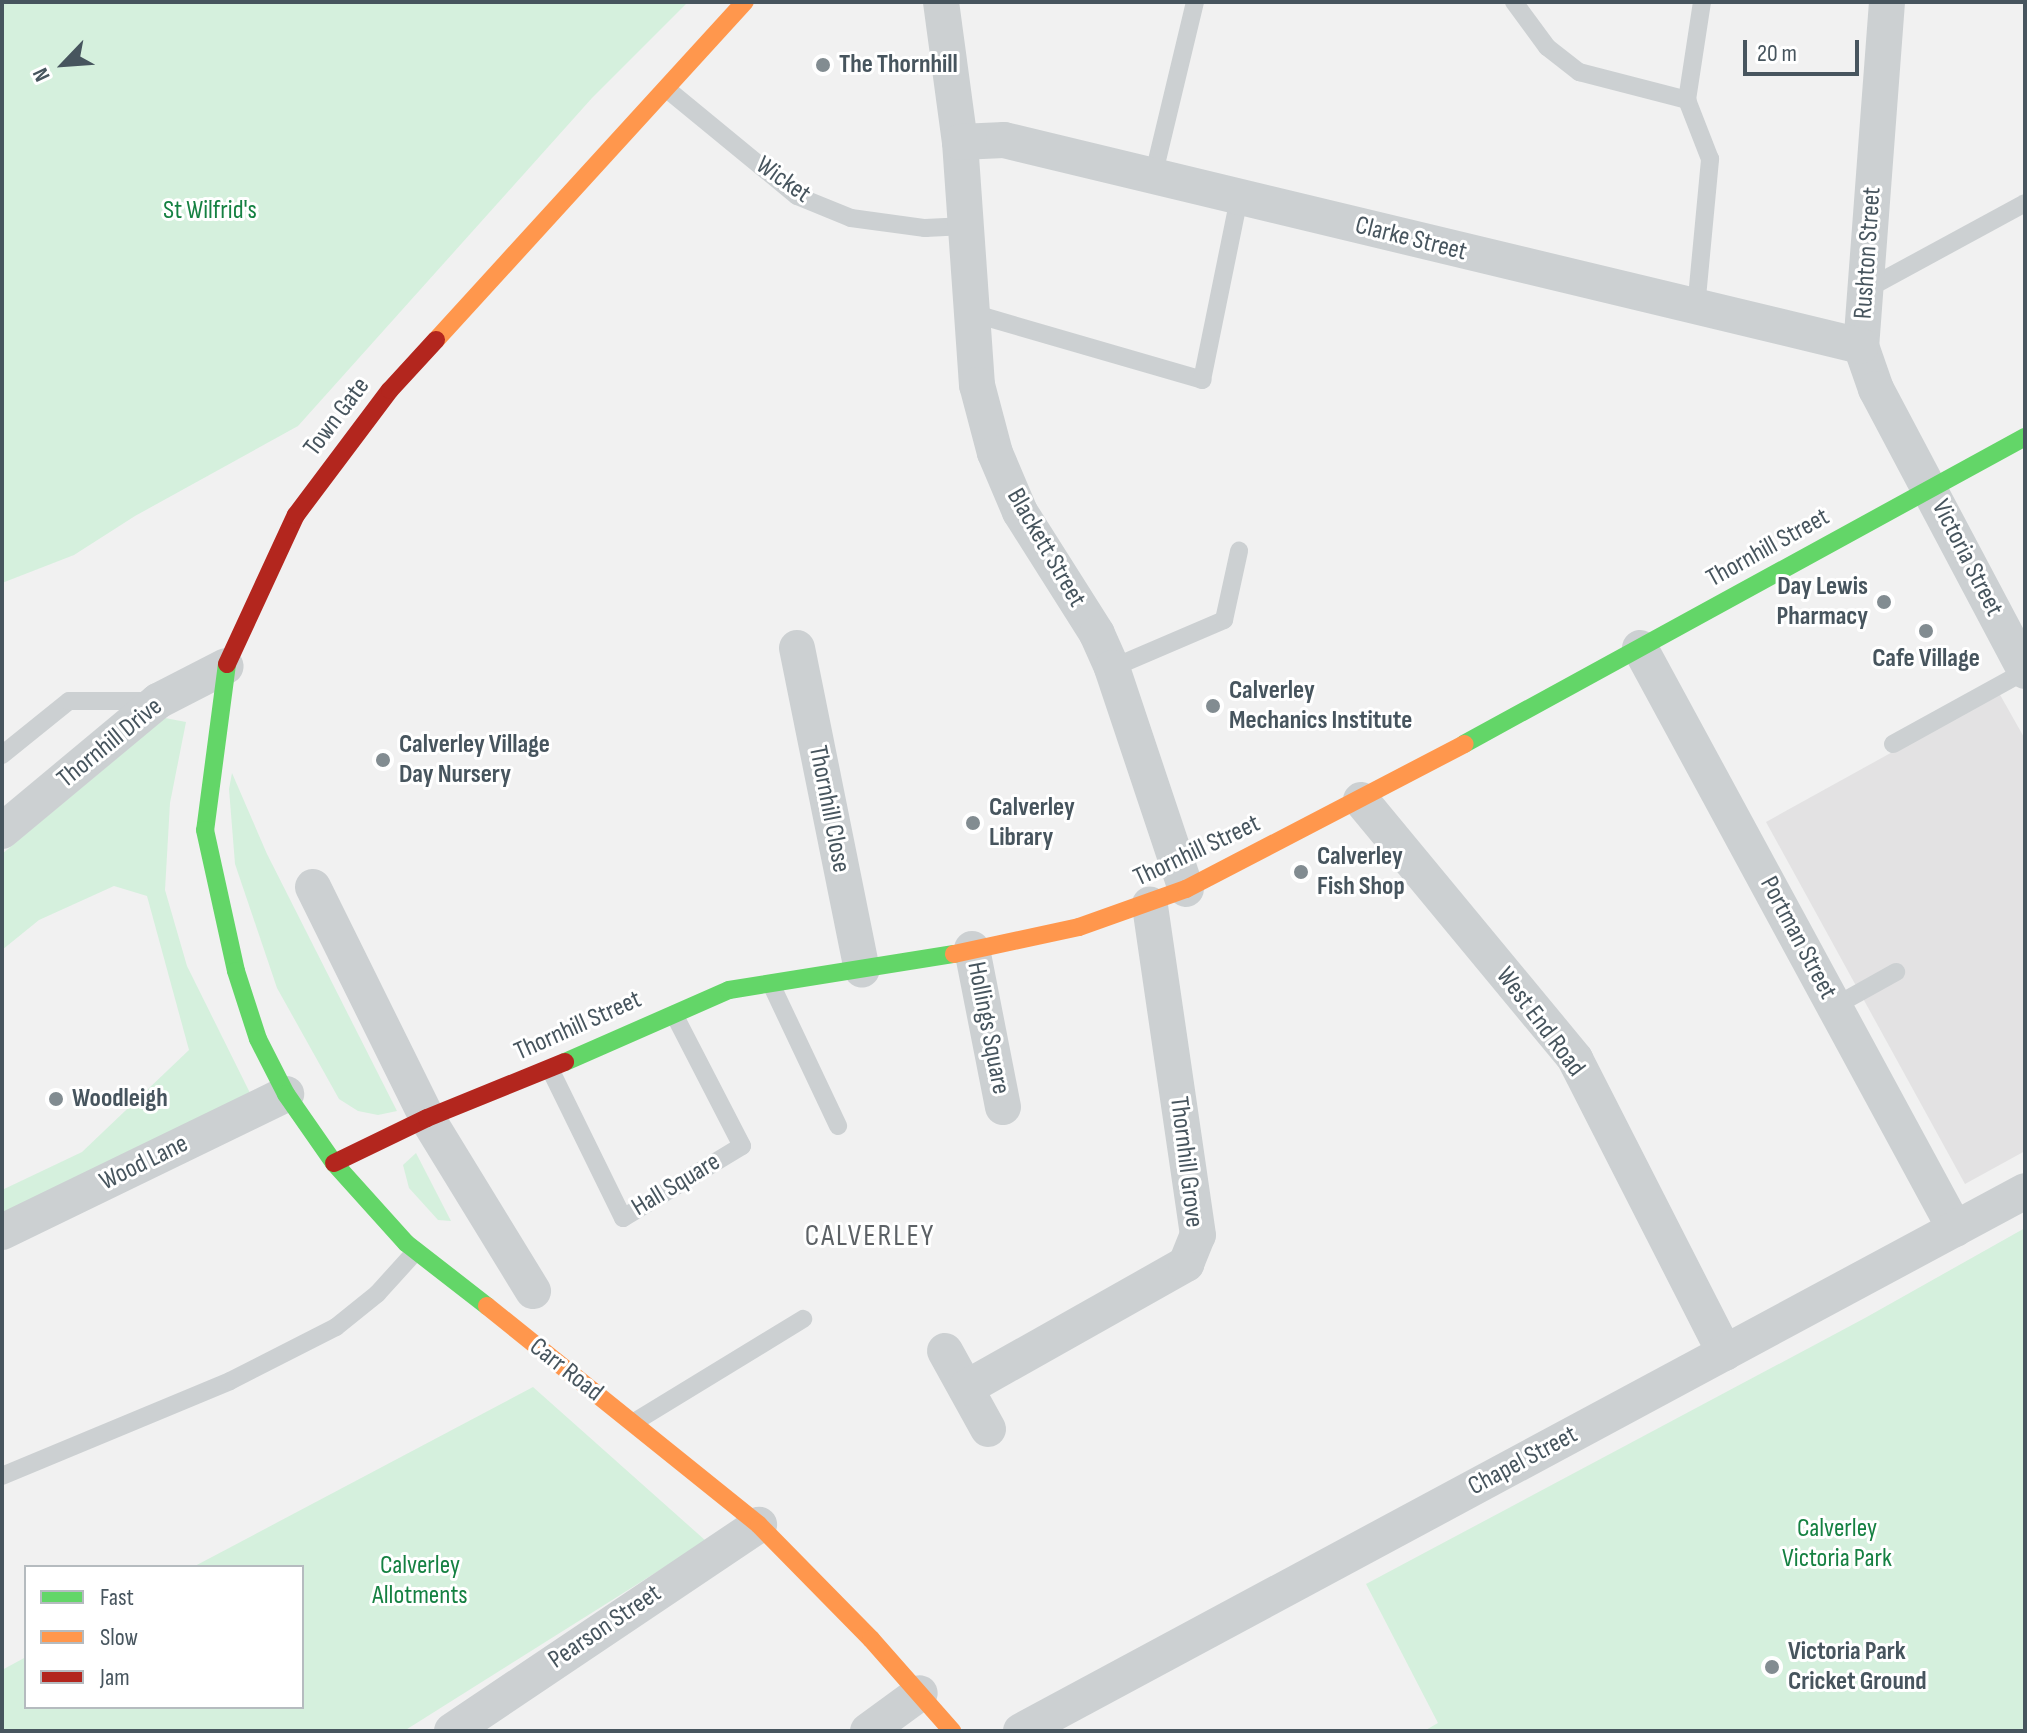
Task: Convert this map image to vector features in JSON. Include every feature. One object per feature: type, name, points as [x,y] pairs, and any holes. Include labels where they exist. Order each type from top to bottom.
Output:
[{"type":"main road","name":"Town Gate","points":[[236,971],[205,830],[226,666],[296,515],[390,390],[668,90],[745,2]]},
{"type":"main road","name":"Thornhill Street","points":[[334,1163],[427,1118],[550,1069],[673,1012],[729,990],[862,970],[1079,927],[1186,889],[1361,800],[2025,437]]},
{"type":"main road","name":"Carr Road","points":[[236,971],[258,1039],[286,1094],[334,1163],[416,1251],[759,1525],[920,1693],[952,1731]]},
{"type":"street","name":"Blackett Street","points":[[941,2],[960,142],[977,385],[995,453],[1020,512],[1097,634],[1112,668],[1186,889]]},
{"type":"street","name":"Rushton Street","points":[[1887,2],[1861,346],[1876,389],[1931,488]]},
{"type":"street","name":"Clarke Street","points":[[960,142],[1004,140],[1861,346]]},
{"type":"street","name":"Victoria Street","points":[[1931,488],[2025,671]]},
{"type":"street","name":"Thornhill Close","points":[[797,648],[862,970]]},
{"type":"street","name":"Portman Street","points":[[1640,648],[1955,1229]]},
{"type":"street","name":"Thornhill Drive","points":[[2,831],[158,701],[226,666]]},
{"type":"street","name":"West End Road","points":[[1361,800],[1575,1059],[1725,1353]]},
{"type":"street","points":[[313,887],[427,1118],[533,1291]]},
{"type":"street","name":"Thornhill Grove","points":[[966,1388],[1186,1264],[1198,1235],[1150,904]]},
{"type":"street","name":"Hollings Square","points":[[972,949],[1003,1107]]},
{"type":"street","name":"Wood Lane","points":[[2,1232],[286,1094]]},
{"type":"street","name":"Chapel Street","points":[[1021,1731],[2025,1191]]},
{"type":"street","points":[[945,1351],[988,1429]]},
{"type":"street","name":"Pearson Street","points":[[452,1731],[759,1525]]},
{"type":"street","points":[[868,1731],[920,1693]]},
{"type":"lane","points":[[1153,177],[1195,2]]},
{"type":"lane","points":[[1514,2],[1547,47],[1579,72],[1687,100]]},
{"type":"lane","points":[[1696,308],[1710,159],[1687,100],[1702,2]]},
{"type":"lane","name":"Wicket","points":[[668,90],[797,196],[851,218],[925,228],[966,226]]},
{"type":"lane","points":[[972,313],[1202,380],[1239,198]]},
{"type":"lane","points":[[1865,290],[2025,203]]},
{"type":"lane","points":[[1112,668],[1224,620],[1239,551]]},
{"type":"lane","points":[[1893,744],[2025,671]]},
{"type":"lane","points":[[2,755],[69,701],[158,701]]},
{"type":"lane","points":[[1835,1006],[1896,972]]},
{"type":"lane","points":[[769,982],[838,1126]]},
{"type":"lane","name":"Hall Square","points":[[550,1069],[623,1218],[742,1146],[673,1012]]},
{"type":"lane","points":[[2,1476],[230,1381],[336,1327],[377,1294],[416,1251]]},
{"type":"lane","points":[[633,1423],[803,1319]]},
{"type":"shaded area","points":[[1999,693],[2025,739],[2025,1151],[1965,1184],[1766,822]]},
{"type":"green space","name":"St Wilfrid's","points":[[2,2],[688,2],[592,98],[298,426],[135,516],[74,555],[2,583]]},
{"type":"green space","points":[[165,718],[186,722],[170,803],[165,890],[187,966],[253,1099],[2,1221],[2,1190],[82,1152],[189,1050],[147,896],[114,886],[39,920],[2,950],[2,854]]},
{"type":"green space","points":[[232,773],[267,854],[397,1111],[378,1115],[358,1111],[339,1099],[277,988],[235,864],[229,789]]},
{"type":"green space","points":[[416,1153],[451,1221],[438,1220],[409,1188],[403,1165]]},
{"type":"green space","name":"Calverley Victoria Park","points":[[2025,1228],[2025,1731],[1424,1731],[1438,1723],[1366,1584],[1865,1318]]},
{"type":"green space","name":"Calverley Allotments","points":[[533,1387],[706,1541],[404,1731],[2,1731],[2,1670],[24,1658],[24,1709],[304,1709],[304,1565],[197,1565]]},
{"type":"traffic: fast","points":[[1464,744],[2025,437]]},
{"type":"traffic: fast","points":[[227,664],[205,830],[236,971],[258,1039],[286,1094],[334,1163],[406,1243],[487,1306]]},
{"type":"traffic: fast","points":[[565,1062],[729,990],[954,954]]},
{"type":"traffic: slow","points":[[436,340],[745,2]]},
{"type":"traffic: slow","points":[[954,954],[1079,927],[1186,889],[1464,744]]},
{"type":"traffic: slow","points":[[487,1306],[759,1525],[871,1639],[952,1731]]},
{"type":"traffic: jam","points":[[227,664],[296,515],[390,390],[436,340]]},
{"type":"traffic: jam","points":[[334,1163],[427,1118],[565,1062]]},
{"type":"place","name":"The Thornhill","points":[[823,65]]},
{"type":"place","name":"Day Lewis Pharmacy","points":[[1884,602]]},
{"type":"place","name":"Cafe Village","points":[[1926,631]]},
{"type":"place","name":"Calverley Mechanics Institute","points":[[1213,706]]},
{"type":"place","name":"Calverley Village Day Nursery","points":[[383,760]]},
{"type":"place","name":"Calverley Library","points":[[973,823]]},
{"type":"place","name":"Calverley Fish Shop","points":[[1301,872]]},
{"type":"place","name":"Woodleigh","points":[[56,1099]]},
{"type":"place","name":"Victoria Park Cricket Ground","points":[[1772,1667]]},
{"type":"district","name":"CALVERLEY","points":[[870,1236]]}]
